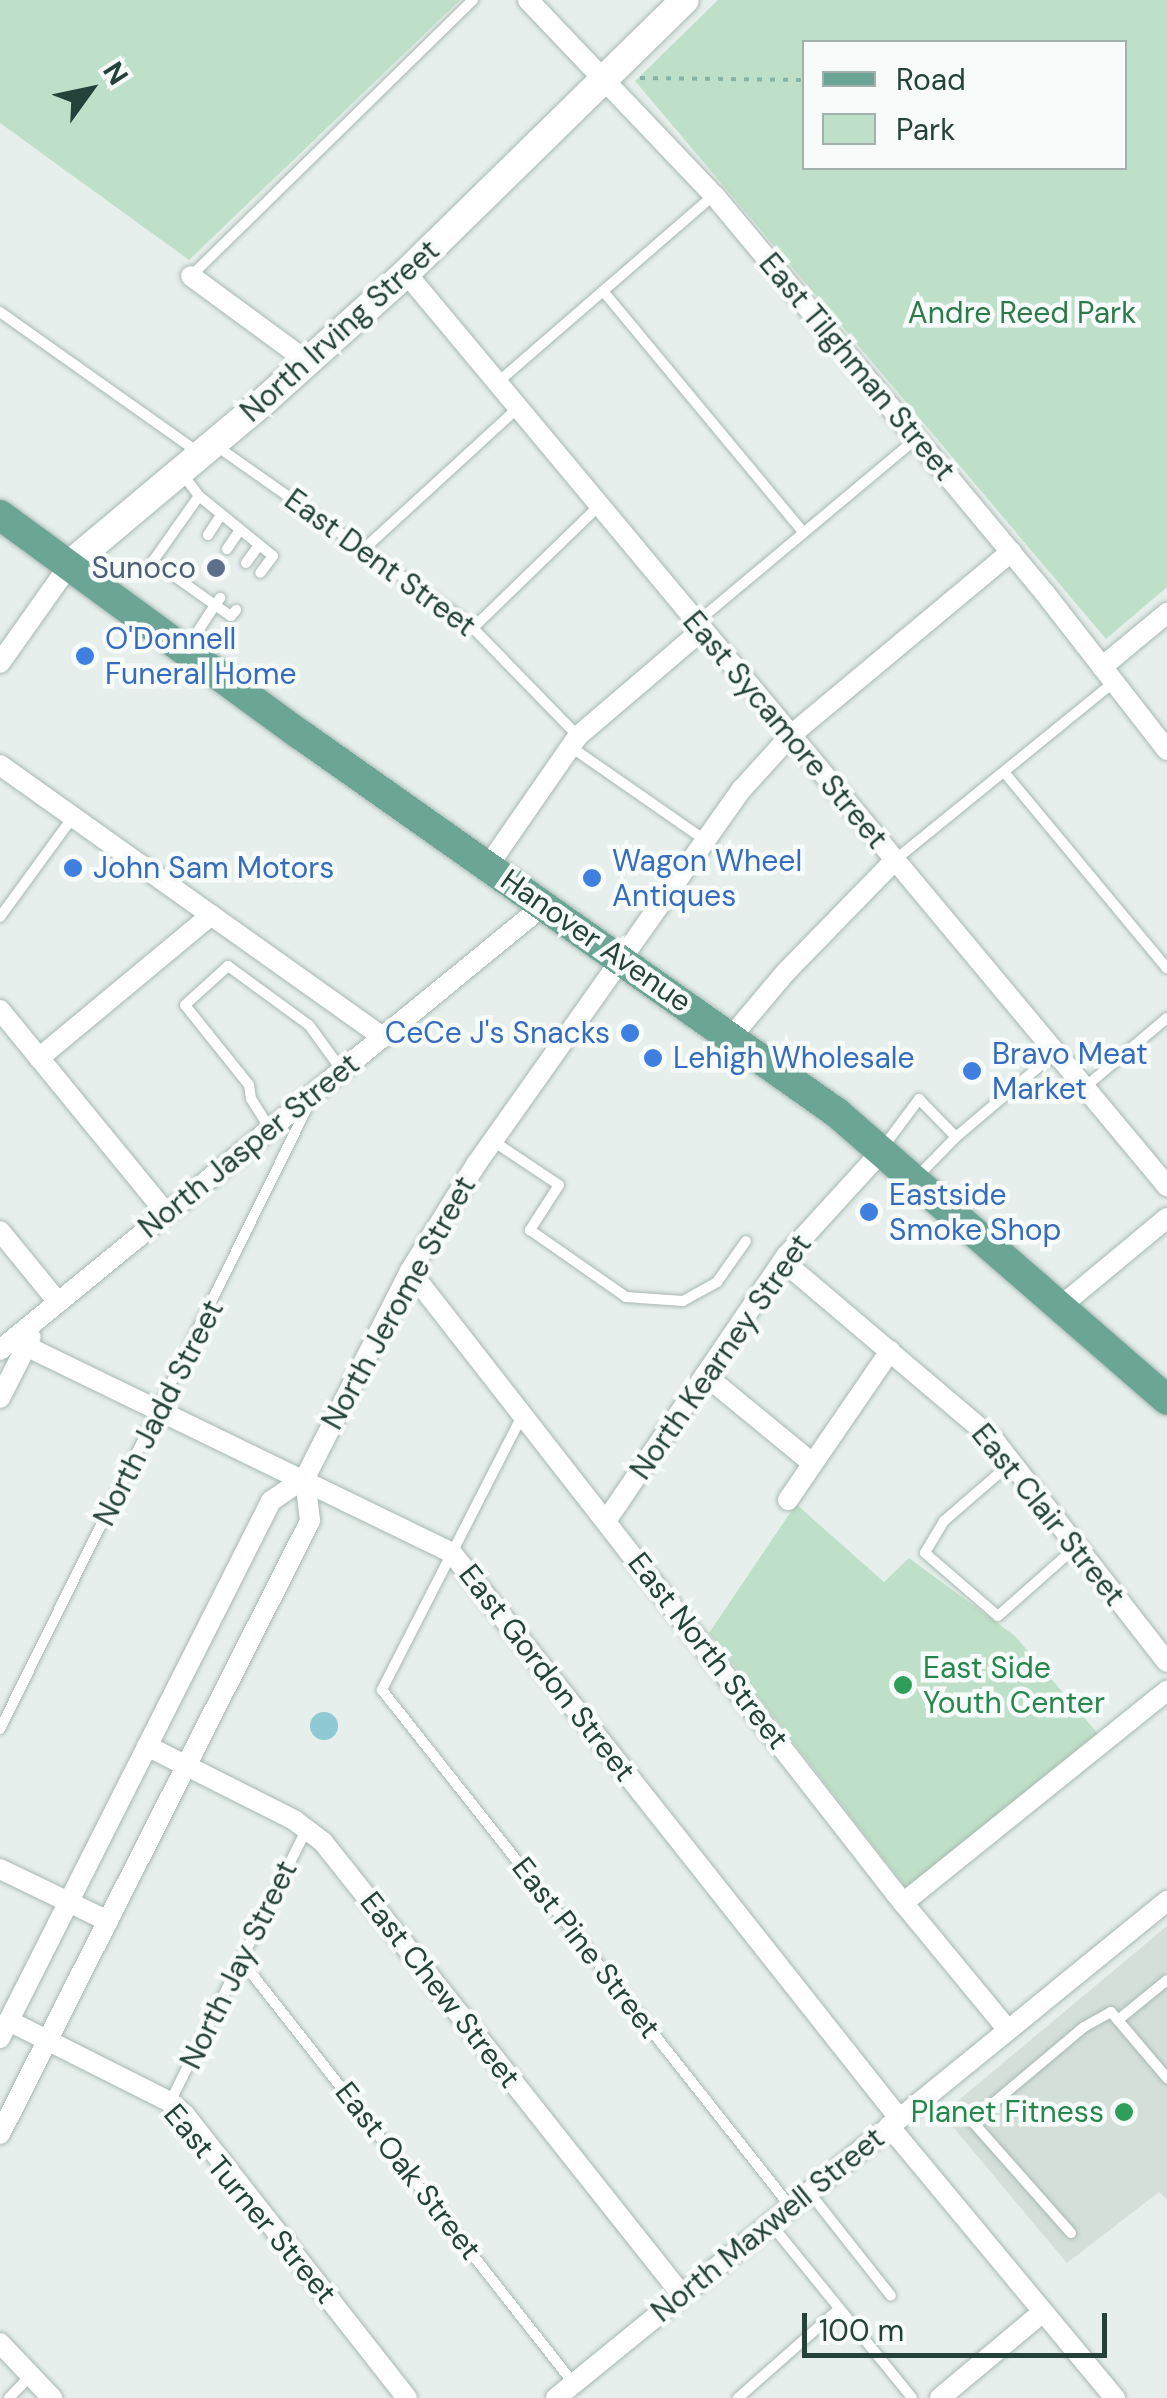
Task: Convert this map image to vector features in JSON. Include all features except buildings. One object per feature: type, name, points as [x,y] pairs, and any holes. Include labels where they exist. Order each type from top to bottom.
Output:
[{"type":"main road","name":"North Irving Street","points":[[70,564],[308,362],[685,0]]},
{"type":"main road","name":"Hanover Avenue","points":[[0,515],[838,1113],[1167,1400]]},
{"type":"street","name":"East Tilghman Street","points":[[528,0],[714,195],[1011,552],[1167,750]]},
{"type":"street","name":"East Sycamore Street","points":[[406,272],[1167,1186]]},
{"type":"street","points":[[191,276],[308,362]]},
{"type":"street","name":"North Jerome Street","points":[[4,2030],[271,1501],[305,1478],[410,1271],[492,1141],[705,840],[790,736],[1011,552]]},
{"type":"street","name":"North Irving Street","points":[[0,663],[70,564]]},
{"type":"street","points":[[1108,674],[1167,612]]},
{"type":"street","points":[[488,866],[574,741],[699,626]]},
{"type":"street","points":[[0,765],[383,1037]]},
{"type":"street","points":[[732,1036],[785,973],[894,861]]},
{"type":"street","name":"North Jasper Street","points":[[0,1350],[166,1213],[265,1120],[314,1094],[337,1063],[383,1037],[544,905]]},
{"type":"street","points":[[39,1058],[211,915]]},
{"type":"street","points":[[0,1010],[166,1213]]},
{"type":"street","name":"North Kearney Street","points":[[606,1521],[782,1261],[881,1152]]},
{"type":"street","points":[[1061,1306],[1167,1218]]},
{"type":"street","points":[[0,1231],[51,1308],[26,1346],[0,1398]]},
{"type":"street","name":"East Clair Street","points":[[782,1261],[994,1440],[1166,1657]]},
{"type":"street","name":"East North Street","points":[[410,1271],[1008,2030]]},
{"type":"street","name":"East Gordon Street","points":[[26,1346],[159,1414],[305,1478],[452,1552],[894,2122],[1115,2398]]},
{"type":"street","points":[[788,1500],[890,1351]]},
{"type":"street","points":[[706,1375],[812,1463]]},
{"type":"street","name":"North Jerome Street","points":[[0,2134],[310,1521],[305,1478]]},
{"type":"street","points":[[904,1902],[1167,1691]]},
{"type":"street","name":"East Chew Street","points":[[148,1746],[306,1828],[323,1842],[682,2294]]},
{"type":"street","points":[[0,1869],[108,1922]]},
{"type":"street","name":"North Maxwell Street","points":[[556,2398],[1166,1903]]},
{"type":"street","name":"East Turner Street","points":[[4,2030],[49,2042],[170,2102],[407,2398]]},
{"type":"street","points":[[940,2398],[1044,2312]]},
{"type":"street","points":[[0,2343],[52,2398]]},
{"type":"lane","points":[[191,276],[472,0]]},
{"type":"lane","points":[[498,383],[714,195]]},
{"type":"lane","points":[[603,291],[804,532]]},
{"type":"lane","name":"East Dent Street","points":[[0,312],[198,457],[365,548],[474,628],[574,741],[705,840]]},
{"type":"lane","points":[[365,548],[518,408]]},
{"type":"lane","points":[[699,626],[917,438]]},
{"type":"lane","points":[[198,457],[198,496],[152,561],[180,574],[231,616],[236,610]]},
{"type":"lane","points":[[198,496],[272,556],[260,574]]},
{"type":"lane","points":[[474,628],[599,506]]},
{"type":"lane","points":[[208,535],[221,516]]},
{"type":"lane","points":[[227,549],[240,530]]},
{"type":"lane","points":[[246,563],[259,545]]},
{"type":"lane","points":[[186,649],[218,602]]},
{"type":"lane","points":[[894,861],[1004,772],[1108,674]]},
{"type":"lane","points":[[1004,772],[1167,968]]},
{"type":"lane","points":[[0,917],[73,817]]},
{"type":"lane","points":[[265,1120],[251,1099],[249,1086],[184,1005],[228,966],[309,1024],[337,1063]]},
{"type":"lane","points":[[1084,1088],[1167,1018]]},
{"type":"lane","points":[[915,1179],[956,1137],[1055,1053]]},
{"type":"lane","name":"North Jadd Street","points":[[0,1730],[314,1094]]},
{"type":"lane","points":[[881,1152],[919,1099],[956,1137]]},
{"type":"lane","points":[[492,1141],[559,1185],[530,1230],[626,1297],[683,1301],[717,1282],[746,1241]]},
{"type":"lane","points":[[452,1552],[523,1414]]},
{"type":"lane","points":[[1012,1462],[944,1521],[924,1552],[998,1616],[1077,1546]]},
{"type":"lane","name":"East Pine Street","points":[[452,1552],[382,1690],[790,2206]]},
{"type":"lane","name":"North Jay Street","points":[[170,2102],[306,1828]]},
{"type":"lane","name":"East Oak Street","points":[[241,1960],[574,2384]]},
{"type":"lane","points":[[1118,2020],[1167,1980]]},
{"type":"lane","points":[[1071,2233],[972,2122],[1084,2027],[1112,2012],[1167,2078]]},
{"type":"lane","points":[[808,2191],[891,2296]]},
{"type":"lane","points":[[769,2222],[912,2398]]},
{"type":"lane","points":[[738,2398],[839,2309]]},
{"type":"lane","points":[[9,2398],[32,2374]]},
{"type":"path","points":[[606,78],[802,80]]},
{"type":"shaded area","points":[[1167,1926],[1167,2200],[1159,2192],[1067,2263],[942,2114]]},
{"type":"green space","points":[[0,0],[460,0],[189,260],[0,123]]},
{"type":"green space","name":"Andre Reed Park","points":[[718,0],[1167,0],[1167,587],[1106,639],[635,81]]},
{"type":"green space","name":"East Side Youth Center","points":[[796,1504],[884,1582],[909,1558],[1015,1636],[1099,1735],[906,1888],[709,1633]]},
{"type":"water","points":[[324,1712],[334,1716],[338,1726],[334,1736],[324,1740],[314,1736],[310,1726],[314,1716]]},
{"type":"place","name":"Sunoco","points":[[216,568]]},
{"type":"place","name":"O'Donnell Funeral Home","points":[[85,656]]},
{"type":"place","name":"John Sam Motors","points":[[73,868]]},
{"type":"place","name":"Wagon Wheel Antiques","points":[[592,878]]},
{"type":"place","name":"CeCe J's Snacks","points":[[630,1033]]},
{"type":"place","name":"Lehigh Wholesale","points":[[653,1058]]},
{"type":"place","name":"Bravo Meat Market","points":[[972,1071]]},
{"type":"place","name":"Eastside Smoke Shop","points":[[869,1212]]},
{"type":"place","name":"East Side Youth Center","points":[[903,1685]]},
{"type":"place","name":"Planet Fitness","points":[[1124,2112]]}]
